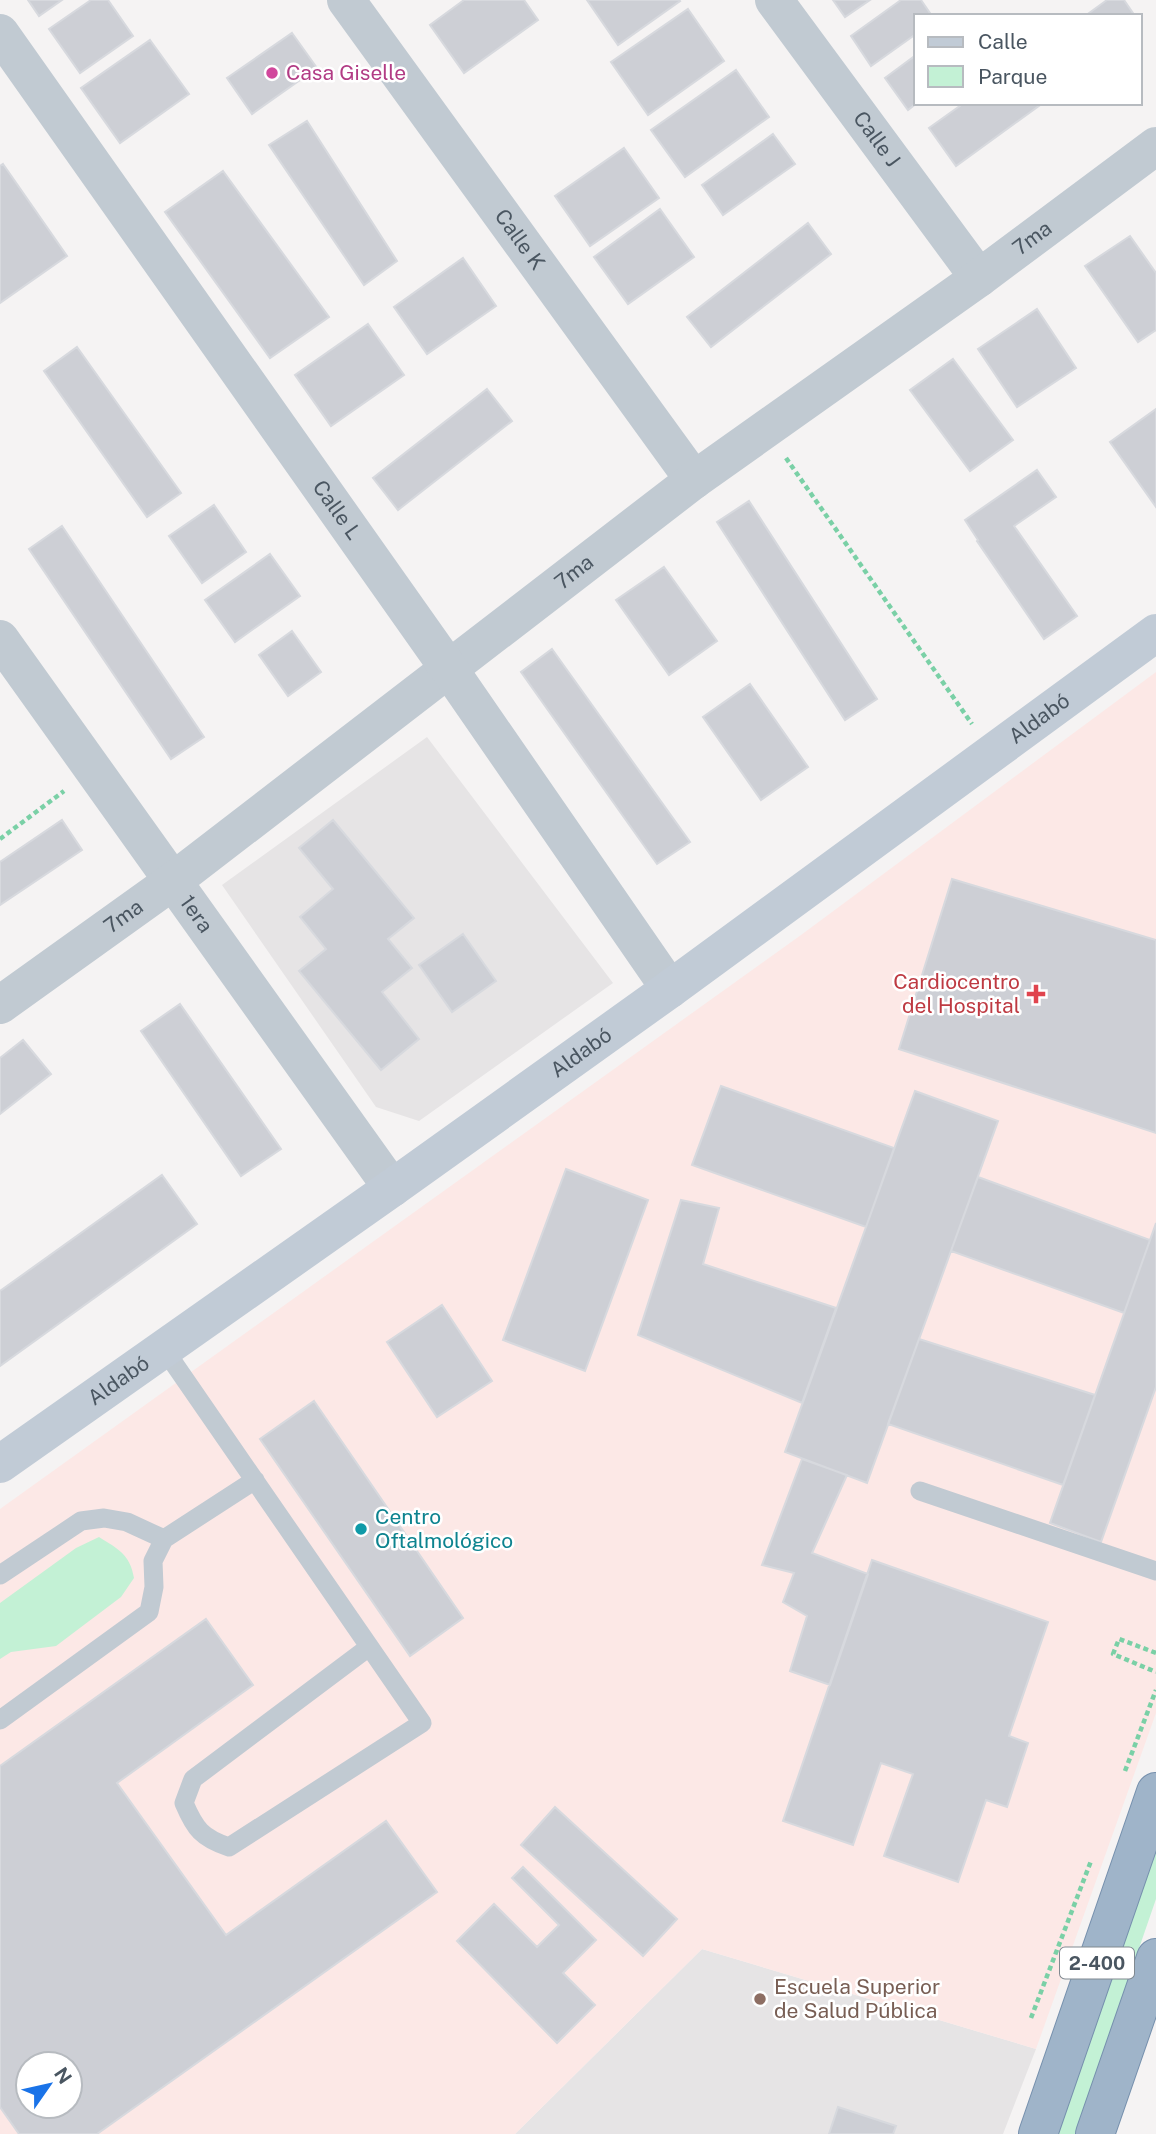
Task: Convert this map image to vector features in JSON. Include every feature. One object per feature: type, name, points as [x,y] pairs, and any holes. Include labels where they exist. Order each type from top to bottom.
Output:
[{"type":"highway","name":"2-400","points":[[1038,2134],[1156,1791]]},
{"type":"highway","name":"2-400","points":[[1095,2134],[1156,1958]]},
{"type":"main road","name":"Aldabó","points":[[0,1464],[670,989],[1156,633]]},
{"type":"street","name":"Calle K","points":[[346,0],[694,480]]},
{"type":"street","name":"Calle J","points":[[774,0],[979,278]]},
{"type":"street","name":"Calle L","points":[[0,33],[449,669],[670,989]]},
{"type":"street","name":"7ma","points":[[0,1005],[173,881],[694,480],[979,278],[1156,146]]},
{"type":"street","name":"1era","points":[[0,639],[392,1188]]},
{"type":"lane","points":[[164,1349],[422,1723],[229,1847],[209,1840],[193,1825],[184,1803],[193,1779],[369,1647]]},
{"type":"lane","points":[[0,1720],[149,1612],[154,1587],[153,1561],[164,1539],[254,1480]]},
{"type":"lane","points":[[920,1491],[1156,1572]]},
{"type":"lane","points":[[0,1576],[81,1521],[104,1518],[127,1522],[164,1539]]},
{"type":"path","points":[[766,429],[992,753]]},
{"type":"path","points":[[0,839],[93,769]]},
{"type":"path","points":[[1156,1653],[1119,1639],[1113,1654],[1156,1672]]},
{"type":"shaded area","points":[[1156,672],[1156,1713],[1036,2049],[702,1949],[515,2134],[0,2134],[0,1509],[801,935]]},
{"type":"shaded area","points":[[427,737],[613,983],[419,1121],[376,1107],[222,885]]},
{"type":"shaded area","name":"Escuela Superior de Salud Pública","points":[[702,1949],[1036,2049],[1003,2134],[515,2134]]},
{"type":"green space","points":[[99,1537],[122,1553],[130,1563],[134,1578],[121,1597],[56,1646],[11,1652],[0,1659],[0,1603],[76,1548]]},
{"type":"green space","points":[[1156,1847],[1156,1899],[1075,2134],[1057,2134]]},
{"type":"building","points":[[28,0],[62,0],[39,16]]},
{"type":"building","points":[[91,0],[108,0],[133,36],[80,73],[49,29]]},
{"type":"building","points":[[464,0],[524,0],[538,20],[464,73],[430,25]]},
{"type":"building","points":[[587,0],[679,0],[680,1],[618,45]]},
{"type":"building","points":[[833,0],[870,0],[845,17]]},
{"type":"building","points":[[901,0],[921,0],[931,14],[914,14],[914,35],[871,66],[851,36]]},
{"type":"building","points":[[1107,0],[1124,0],[1134,14],[1088,14]]},
{"type":"building","points":[[688,9],[724,61],[648,115],[611,62]]},
{"type":"building","name":"Casa Giselle","points":[[292,33],[317,68],[252,114],[227,78]]},
{"type":"building","points":[[150,40],[189,94],[120,143],[81,88]]},
{"type":"building","points":[[914,56],[914,105],[908,110],[885,78]]},
{"type":"building","points":[[736,70],[769,117],[685,177],[651,130]]},
{"type":"building","points":[[961,105],[1040,105],[956,166],[929,128]]},
{"type":"building","points":[[307,121],[397,261],[364,285],[269,145]]},
{"type":"building","points":[[773,134],[795,164],[723,215],[702,185]]},
{"type":"building","points":[[624,148],[659,198],[590,246],[555,196]]},
{"type":"building","points":[[3,164],[67,256],[0,303],[0,166]]},
{"type":"building","points":[[223,171],[329,317],[270,358],[165,212]]},
{"type":"building","points":[[660,209],[694,257],[628,304],[594,257]]},
{"type":"building","points":[[808,223],[831,254],[711,347],[687,317]]},
{"type":"building","points":[[1130,236],[1156,273],[1156,330],[1138,342],[1085,266]]},
{"type":"building","points":[[463,258],[496,306],[427,354],[394,307]]},
{"type":"building","points":[[1037,309],[1076,368],[1017,407],[978,349]]},
{"type":"building","points":[[368,324],[404,375],[331,426],[295,375]]},
{"type":"building","points":[[77,347],[181,493],[147,517],[44,371]]},
{"type":"building","points":[[953,359],[1013,440],[970,471],[910,390]]},
{"type":"building","points":[[487,389],[512,421],[398,510],[373,478]]},
{"type":"building","points":[[1156,409],[1156,507],[1110,442]]},
{"type":"building","points":[[1037,470],[1056,497],[1014,526],[1077,616],[1044,639],[965,520]]},
{"type":"building","points":[[749,501],[877,699],[845,720],[717,522]]},
{"type":"building","points":[[214,505],[246,552],[202,583],[169,536]]},
{"type":"building","points":[[62,526],[204,737],[171,759],[29,549]]},
{"type":"building","points":[[270,554],[300,596],[235,642],[205,600]]},
{"type":"building","points":[[664,567],[717,641],[669,675],[616,600]]},
{"type":"building","points":[[292,631],[321,672],[288,696],[259,655]]},
{"type":"building","points":[[552,649],[690,842],[657,864],[521,672]]},
{"type":"building","points":[[750,684],[808,767],[761,800],[703,717]]},
{"type":"building","points":[[62,820],[82,850],[0,905],[0,862]]},
{"type":"building","points":[[333,820],[414,918],[388,939],[412,968],[382,992],[419,1039],[381,1070],[299,971],[326,949],[300,917],[333,889],[299,848]]},
{"type":"building","name":"Cardiocentro del Hospital","points":[[952,879],[1156,940],[1156,1133],[899,1049]]},
{"type":"building","points":[[463,934],[496,981],[452,1012],[419,965]]},
{"type":"building","points":[[180,1004],[281,1149],[241,1176],[141,1031]]},
{"type":"building","points":[[23,1040],[51,1074],[0,1114],[0,1058]]},
{"type":"building","points":[[721,1086],[894,1148],[866,1227],[692,1165]]},
{"type":"building","points":[[915,1091],[998,1121],[867,1483],[785,1452]]},
{"type":"building","points":[[566,1169],[648,1200],[585,1371],[503,1340]]},
{"type":"building","points":[[162,1175],[197,1224],[0,1366],[0,1291]]},
{"type":"building","points":[[978,1177],[1150,1240],[1124,1313],[951,1251]]},
{"type":"building","points":[[681,1200],[719,1208],[703,1264],[836,1308],[802,1403],[638,1335]]},
{"type":"building","points":[[1156,1223],[1156,1387],[1101,1542],[1050,1523]]},
{"type":"building","points":[[442,1305],[492,1381],[437,1417],[387,1342]]},
{"type":"building","points":[[919,1339],[1095,1395],[1063,1485],[888,1424]]},
{"type":"building","name":"Centro Oftalmológico","points":[[314,1401],[463,1618],[410,1656],[260,1439]]},
{"type":"building","points":[[802,1459],[847,1475],[812,1553],[868,1574],[830,1685],[790,1671],[807,1616],[783,1602],[794,1573],[762,1565]]},
{"type":"building","points":[[872,1560],[1048,1622],[1009,1736],[1028,1743],[1007,1807],[986,1800],[958,1882],[884,1856],[913,1774],[881,1763],[853,1845],[783,1821]]},
{"type":"building","points":[[206,1619],[253,1685],[117,1783],[226,1935],[386,1821],[437,1892],[97,2134],[19,2134],[0,2107],[0,1766]]},
{"type":"building","points":[[555,1807],[677,1919],[643,1956],[521,1845]]},
{"type":"building","points":[[523,1867],[596,1940],[563,1973],[595,2005],[557,2043],[457,1941],[494,1904],[537,1947],[559,1925],[512,1878]]},
{"type":"building","points":[[838,2107],[896,2126],[893,2134],[829,2134]]},
{"type":"place","name":"Casa Giselle","points":[[272,73]]},
{"type":"place","name":"Cardiocentro del Hospital","points":[[1036,994]]},
{"type":"place","name":"Centro Oftalmológico","points":[[361,1529]]},
{"type":"place","name":"Escuela Superior de Salud Pública","points":[[760,1999]]}]
